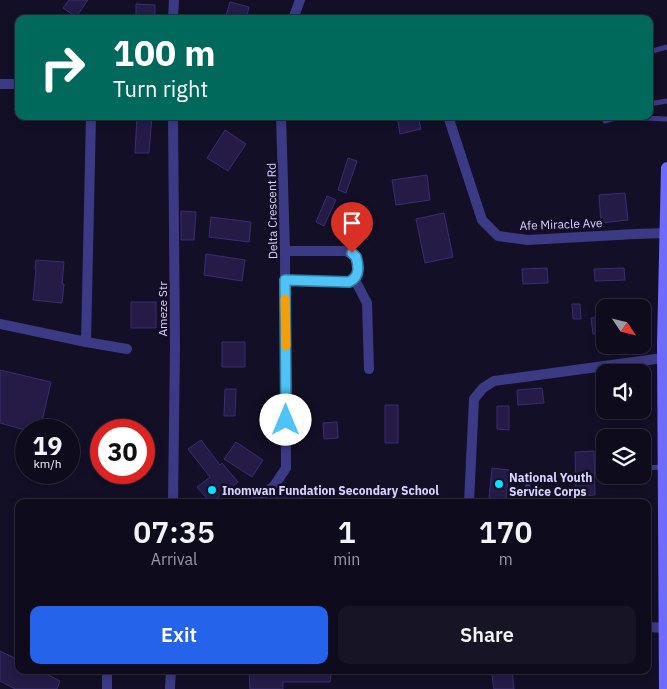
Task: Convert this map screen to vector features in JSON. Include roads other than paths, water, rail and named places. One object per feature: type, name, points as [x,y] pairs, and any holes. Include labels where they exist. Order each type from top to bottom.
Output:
[{"type":"street","points":[[174,0],[174,15]]},
{"type":"street","points":[[294,15],[300,0]]},
{"type":"street","points":[[0,84],[15,84]]},
{"type":"street","points":[[86,342],[91,120]]},
{"type":"street","name":"Ameze Str","points":[[173,120],[175,347],[173,499]]},
{"type":"street","name":"Delta Crescent Rd","points":[[258,499],[274,486],[286,468],[284,155],[281,120]]},
{"type":"street","name":"Afe Miracle Ave","points":[[449,120],[482,220],[498,236],[528,240],[666,233]]},
{"type":"street","points":[[665,684],[667,168]]},
{"type":"street","points":[[285,251],[346,251],[352,253],[356,257],[359,268],[352,281]]},
{"type":"street","points":[[285,280],[352,281]]},
{"type":"street","points":[[352,281],[367,303],[369,369]]},
{"type":"street","points":[[0,324],[127,349]]},
{"type":"street","points":[[469,499],[474,399],[483,388],[494,382],[665,363]]},
{"type":"street","points":[[651,627],[665,628]]},
{"type":"street","points":[[107,674],[107,689]]},
{"type":"street","points":[[170,689],[171,674]]},
{"type":"lane","points":[[653,51],[667,46]]},
{"type":"lane","points":[[653,103],[667,101]]},
{"type":"lane","points":[[653,118],[667,119]]},
{"type":"lane","points":[[651,468],[665,467]]},
{"type":"lane","points":[[526,499],[529,479]]},
{"type":"place","name":"National Youth Service Corps","points":[[499,484]]},
{"type":"place","name":"Inomwan Fundation Secondary School","points":[[212,490]]}]
